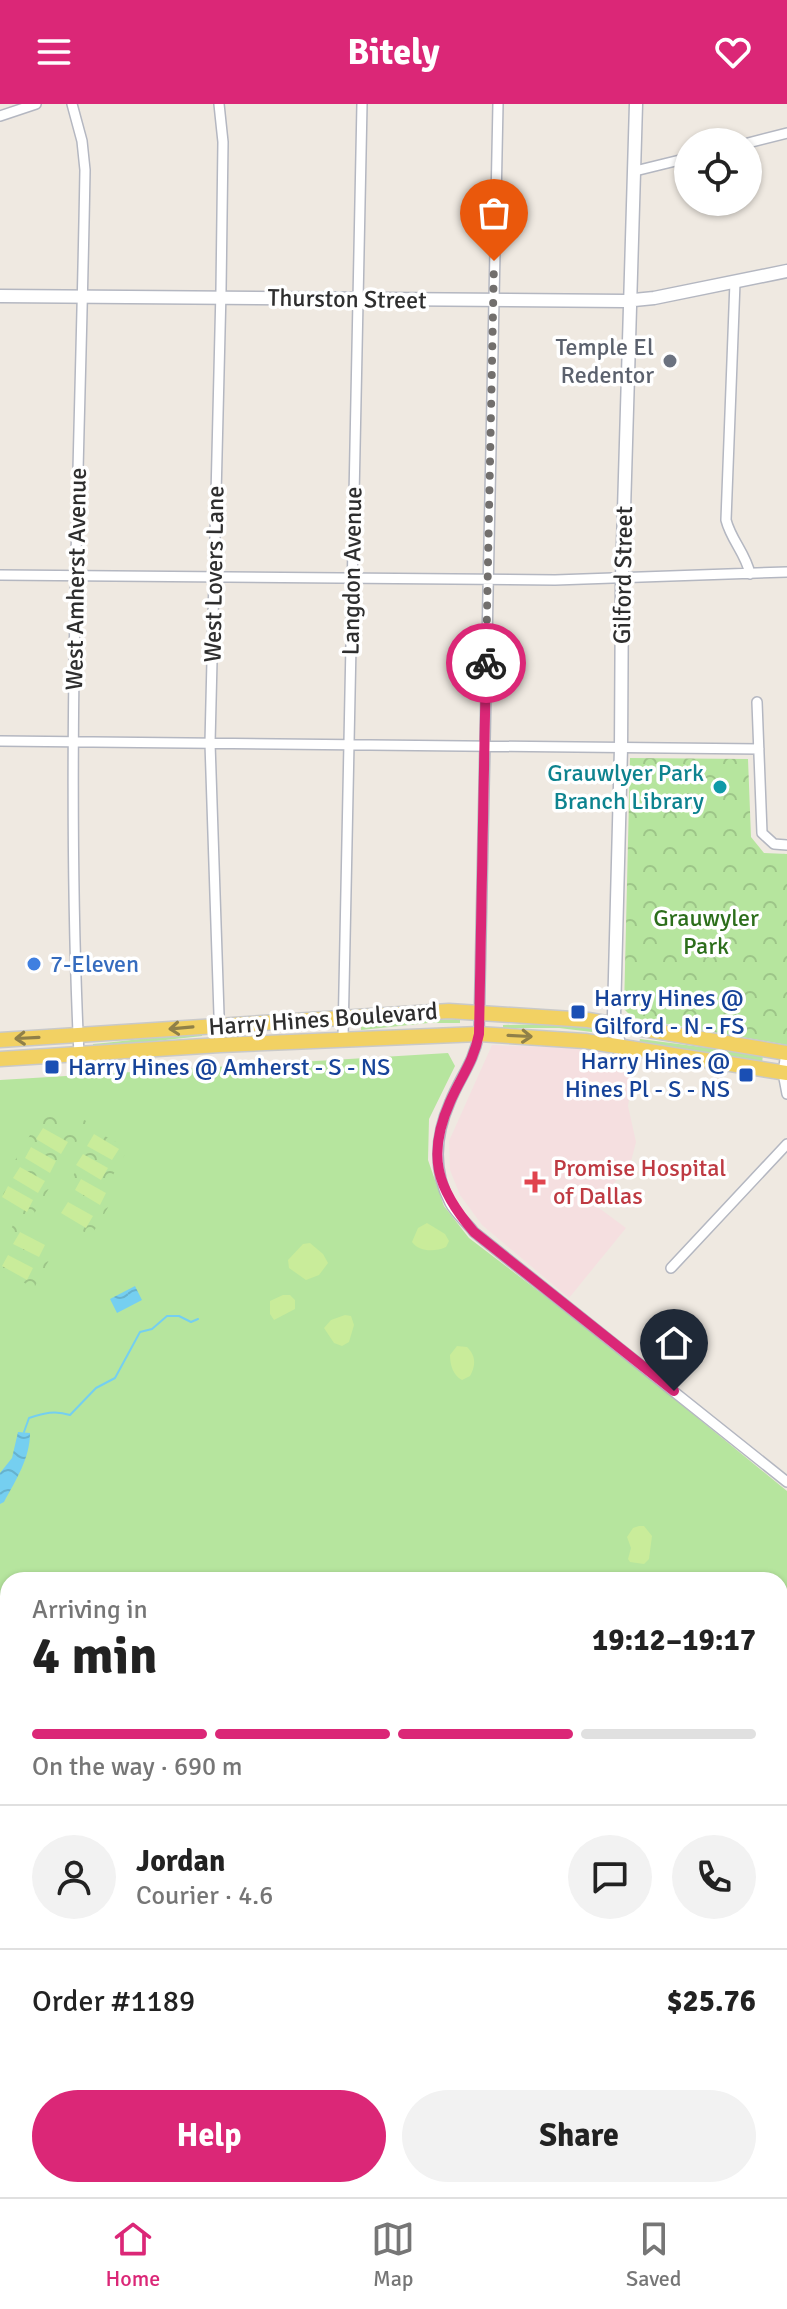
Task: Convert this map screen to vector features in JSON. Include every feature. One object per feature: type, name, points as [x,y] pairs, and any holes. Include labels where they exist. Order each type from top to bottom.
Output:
[{"type":"main road","name":"Harry Hines Boulevard","points":[[0,1040],[428,1011],[564,1018],[786,1053]]},
{"type":"main road","name":"Harry Hines Boulevard","points":[[0,1059],[343,1038],[479,1034],[554,1038],[619,1046],[785,1073]]},
{"type":"street","points":[[0,116],[36,104]]},
{"type":"street","name":"West Amherst Avenue","points":[[72,104],[82,141],[85,170],[72,741],[79,1055]]},
{"type":"street","name":"West Lovers Lane","points":[[219,104],[223,142],[221,298],[210,743],[220,1045]]},
{"type":"street","name":"Langdon Avenue","points":[[343,1038],[362,104]]},
{"type":"street","points":[[498,104],[479,1034],[471,1063],[451,1099],[438,1132],[437,1165],[451,1205],[474,1232],[787,1482]]},
{"type":"street","name":"Gilford Street","points":[[619,1046],[615,1024],[622,578],[636,104]]},
{"type":"street","points":[[762,139],[787,133]]},
{"type":"street","points":[[635,171],[674,161]]},
{"type":"street","name":"Thurston Street","points":[[0,296],[630,300],[787,271]]},
{"type":"street","points":[[735,282],[726,520],[734,540],[747,559],[750,574]]},
{"type":"street","points":[[0,575],[487,579],[787,572]]},
{"type":"street","points":[[757,702],[762,833],[774,844],[787,845]]},
{"type":"street","points":[[0,741],[759,749]]},
{"type":"street","points":[[786,1053],[787,1094]]},
{"type":"street","points":[[671,1268],[787,1144]]},
{"type":"shaded area","name":"Promise Hospital of Dallas","points":[[492,1045],[571,1048],[635,1059],[628,1106],[636,1142],[630,1165],[595,1205],[626,1228],[569,1298],[482,1225],[460,1195],[450,1170],[449,1141]]},
{"type":"green space","name":"Grauwyler Park","points":[[630,758],[748,759],[751,837],[764,853],[787,854],[787,1045],[633,1018],[624,1009]]},
{"type":"green space","points":[[460,1019],[460,1023],[361,1030],[361,1027],[406,1021]]},
{"type":"green space","points":[[546,1024],[592,1028],[592,1032],[559,1028],[503,1028],[503,1025]]},
{"type":"green space","points":[[202,1033],[202,1036],[93,1048],[93,1044]]},
{"type":"green space","points":[[640,1039],[763,1055],[762,1063],[639,1043]]},
{"type":"green space","points":[[448,1053],[455,1066],[429,1119],[428,1160],[444,1206],[469,1238],[605,1342],[787,1491],[787,1572],[0,1572],[0,1080]]},
{"type":"green space","points":[[50,1101],[88,1122],[31,1219],[0,1200],[0,1186]]},
{"type":"green space","points":[[89,1127],[128,1149],[106,1187],[116,1194],[91,1236],[51,1212],[76,1171],[67,1165]]},
{"type":"green space","points":[[43,1128],[68,1142],[61,1154],[36,1139]]},
{"type":"green space","points":[[94,1134],[119,1149],[112,1160],[87,1146]]},
{"type":"green space","points":[[31,1147],[56,1161],[50,1173],[25,1158]]},
{"type":"green space","points":[[83,1154],[108,1168],[101,1180],[76,1165]]},
{"type":"green space","points":[[20,1167],[45,1181],[38,1193],[13,1178]]},
{"type":"green space","points":[[81,1179],[106,1193],[100,1205],[75,1190]]},
{"type":"green space","points":[[8,1186],[33,1200],[27,1212],[2,1197]]},
{"type":"green space","points":[[68,1202],[93,1216],[86,1228],[61,1213]]},
{"type":"green space","points":[[427,1223],[445,1234],[449,1241],[446,1247],[428,1250],[412,1242],[418,1228]]},
{"type":"green space","points":[[13,1225],[56,1247],[34,1288],[0,1270],[0,1251]]},
{"type":"green space","points":[[20,1232],[45,1245],[39,1257],[13,1244]]},
{"type":"green space","points":[[310,1243],[328,1263],[319,1275],[306,1280],[289,1268],[288,1260],[303,1244]]},
{"type":"green space","points":[[8,1255],[33,1268],[27,1280],[2,1266]]},
{"type":"green space","points":[[290,1295],[295,1300],[295,1309],[274,1320],[270,1314],[270,1301]]},
{"type":"green space","points":[[351,1316],[354,1325],[349,1342],[342,1346],[334,1343],[324,1328],[331,1320]]},
{"type":"green space","points":[[457,1346],[467,1347],[474,1361],[470,1376],[462,1380],[454,1373],[451,1362],[450,1355]]},
{"type":"green space","points":[[644,1526],[652,1536],[649,1559],[644,1564],[628,1559],[631,1548],[627,1537],[633,1528]]},
{"type":"water","points":[[135,1286],[142,1300],[117,1313],[110,1299]]},
{"type":"water","points":[[18,1432],[30,1433],[28,1451],[22,1469],[0,1504],[0,1473],[12,1458]]},
{"type":"waterway","points":[[24,1432],[29,1418],[50,1413],[70,1415],[96,1388],[115,1378],[140,1332],[152,1329],[167,1316],[179,1316],[191,1322],[198,1319]]},
{"type":"way so far","points":[[486,663],[494,261]]},
{"type":"place","name":"Temple El Redentor","points":[[670,361]]},
{"type":"place","name":"Grauwlyer Park Branch Library","points":[[720,787]]},
{"type":"place","name":"7-Eleven","points":[[34,964]]},
{"type":"place","name":"Harry Hines @ Gilford - N - FS","points":[[578,1012]]},
{"type":"place","name":"Harry Hines @ Amherst - S - NS","points":[[52,1067]]},
{"type":"place","name":"Harry Hines @ Hines Pl - S - NS","points":[[746,1075]]},
{"type":"place","name":"Promise Hospital of Dallas","points":[[535,1182]]},
{"type":"route","points":[[486,663],[479,1034],[475,1054],[438,1132],[437,1165],[451,1205],[474,1232],[674,1391]]}]
